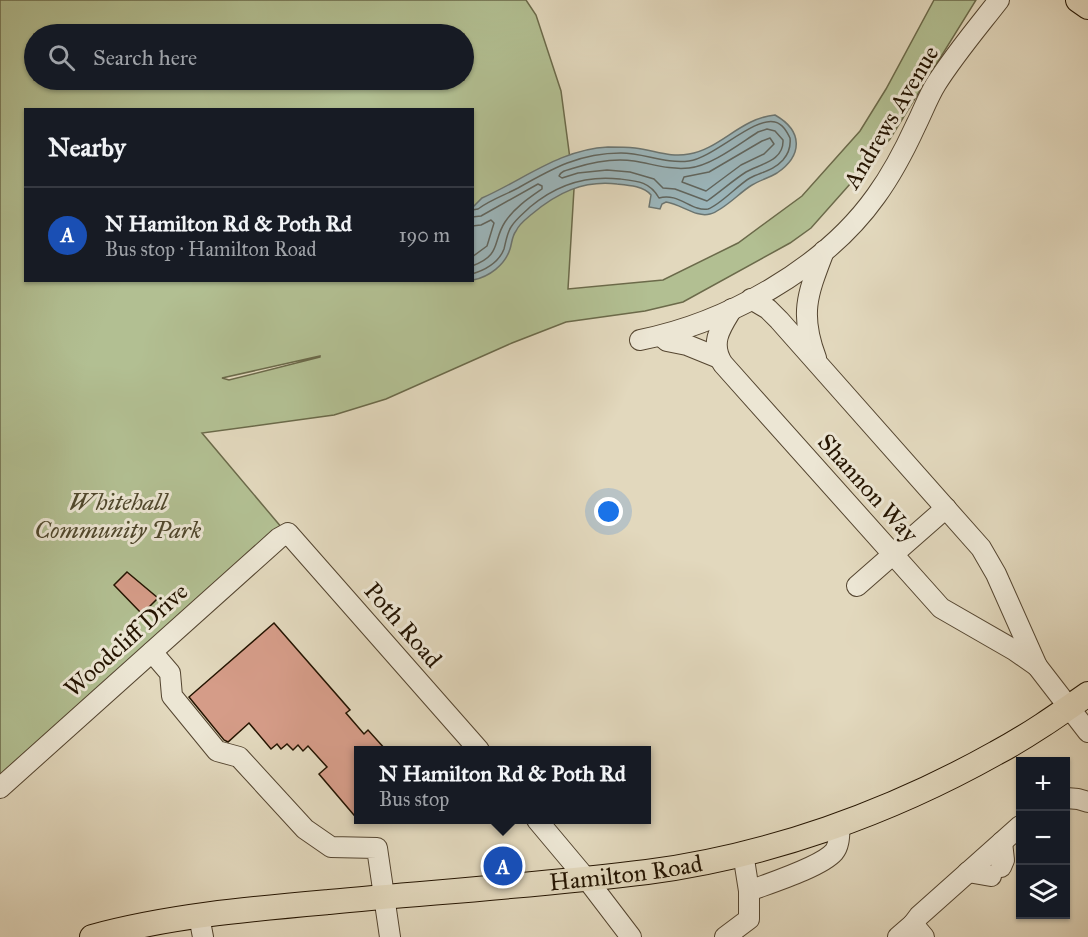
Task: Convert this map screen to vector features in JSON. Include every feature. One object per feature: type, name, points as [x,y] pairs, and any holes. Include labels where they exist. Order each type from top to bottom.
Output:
[{"type":"main road","points":[[1078,0],[1088,8]]},
{"type":"main road","name":"Hamilton Road","points":[[92,937],[201,927],[287,905],[647,872],[743,853],[801,838],[910,797],[996,753],[1088,694]]},
{"type":"street","name":"Andrews Avenue","points":[[640,340],[662,336],[672,330],[732,309],[793,274],[824,251],[875,196],[905,147],[935,84],[999,0]]},
{"type":"street","name":"Shannon Way","points":[[818,363],[810,339],[806,304],[810,285],[824,251]]},
{"type":"street","name":"Shannon Way","points":[[751,299],[774,314],[946,508],[989,560],[1036,666],[1088,732]]},
{"type":"street","points":[[719,358],[716,339],[732,309]]},
{"type":"street","points":[[662,336],[667,341],[687,345],[719,358]]},
{"type":"street","name":"Shannon Way","points":[[719,358],[941,608],[1014,650],[1036,666]]},
{"type":"street","points":[[857,586],[946,508]]},
{"type":"street","name":"Woodcliff Drive","points":[[0,788],[279,538],[288,533]]},
{"type":"street","name":"Poth Road","points":[[288,533],[475,746]]},
{"type":"street","points":[[152,652],[170,673],[172,696],[217,751],[239,757],[305,830],[331,847],[377,848],[390,937]]},
{"type":"street","points":[[1070,798],[1088,802]]},
{"type":"street","points":[[541,824],[631,937]]},
{"type":"street","points":[[749,891],[823,861],[835,851],[838,845],[840,824]]},
{"type":"street","points":[[898,937],[919,930],[919,916],[1016,830]]},
{"type":"street","points":[[968,872],[996,872],[1004,860],[1002,842]]},
{"type":"street","points":[[724,937],[749,919],[749,891],[743,853]]},
{"type":"green space","name":"Whitehall Community Park","points":[[0,0],[526,0],[536,15],[561,91],[574,189],[568,289],[663,280],[738,243],[802,196],[860,131],[886,89],[934,0],[976,0],[890,139],[811,228],[790,243],[683,302],[645,311],[566,322],[512,343],[386,399],[334,415],[202,433],[282,528],[0,779]],"holes":[[[320,356],[229,380],[222,378]]]},
{"type":"water","points":[[775,115],[791,128],[796,143],[792,159],[777,173],[752,185],[715,212],[699,214],[666,202],[660,209],[649,207],[651,195],[640,188],[631,186],[605,183],[582,186],[561,194],[525,220],[515,233],[508,255],[500,265],[490,273],[474,280],[474,206],[482,198],[543,166],[574,153],[615,147],[675,155],[689,154],[711,146],[741,127],[763,117]]},
{"type":"building","points":[[127,572],[158,598],[142,614],[114,585]]},
{"type":"building","points":[[274,623],[350,710],[346,713],[364,734],[368,730],[382,746],[354,746],[354,815],[319,774],[327,767],[308,746],[303,751],[298,745],[293,750],[287,744],[281,749],[277,744],[271,749],[249,723],[228,742],[189,697]]},
{"type":"place","name":"N Hamilton Rd & Poth Rd","points":[[503,866]]}]
